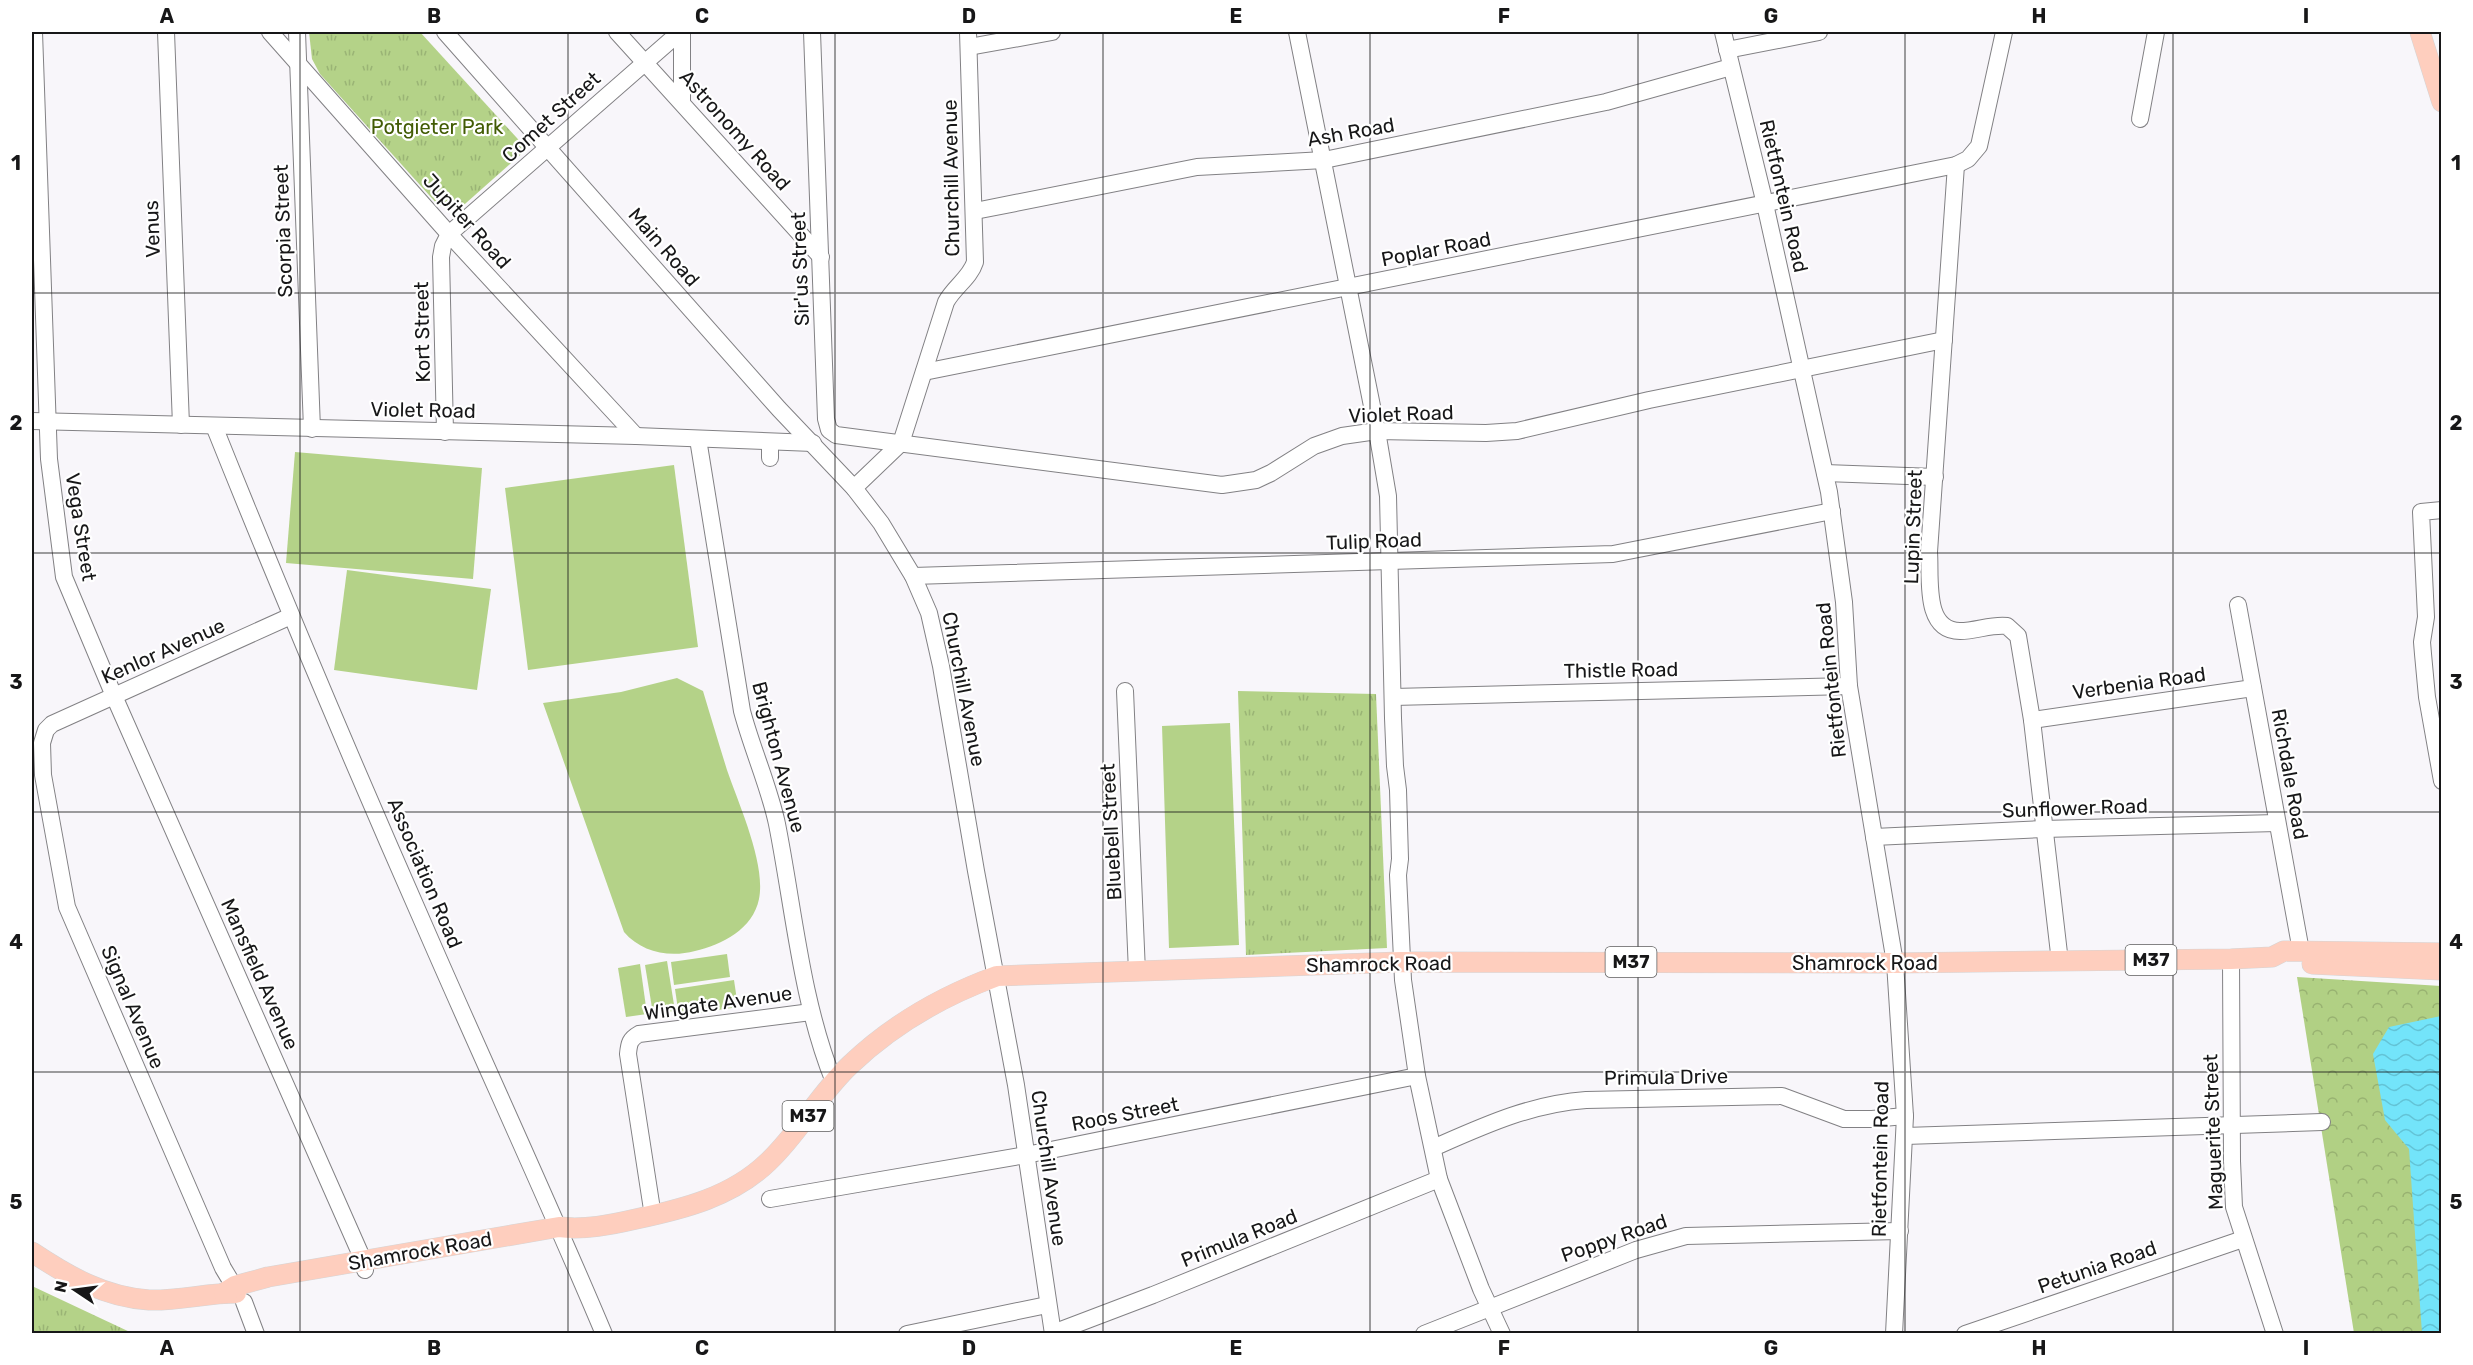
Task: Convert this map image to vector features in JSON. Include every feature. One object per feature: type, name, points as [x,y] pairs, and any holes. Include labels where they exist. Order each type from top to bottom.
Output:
[{"type":"main road","points":[[2420,32],[2442,102]]},
{"type":"main road","name":"Shamrock Road","points":[[235,1294],[269,1282],[603,1226],[701,1203],[751,1177],[795,1133],[834,1082],[877,1041],[921,1010],[972,985],[997,976],[1401,962],[2060,962],[2272,957],[2284,951],[2442,953]]},
{"type":"main road","name":"Shamrock Road","points":[[2272,957],[2296,963],[2442,970]]},
{"type":"main road","name":"M37","points":[[32,1252],[86,1285],[131,1297],[150,1300],[235,1294]]},
{"type":"street","name":"Vega Street","points":[[34,32],[39,422],[49,459],[64,577],[114,696]]},
{"type":"street","name":"Venus","points":[[166,32],[181,425]]},
{"type":"street","name":"Jupiter Road","points":[[270,32],[449,234],[636,436]]},
{"type":"street","name":"Scorpia Street","points":[[297,32],[312,429]]},
{"type":"street","name":"Main Road","points":[[445,32],[779,409],[854,488]]},
{"type":"street","name":"Astronomy Road","points":[[617,32],[821,257]]},
{"type":"street","name":"Comet Street","points":[[449,234],[549,148],[644,61],[681,32]]},
{"type":"street","points":[[681,32],[682,102]]},
{"type":"street","name":"Sir'us Street","points":[[812,32],[826,419],[829,430],[843,436],[900,443]]},
{"type":"street","points":[[969,39],[1052,32]]},
{"type":"street","points":[[1297,32],[1388,496],[1395,766],[1392,840],[1398,875],[1401,962],[1416,1076],[1439,1179],[1488,1307],[1502,1334]]},
{"type":"street","name":"Rietfontein Road","points":[[1723,32],[1765,204],[1825,473],[1844,602],[1849,686],[1895,963],[1905,1136],[1894,1334]]},
{"type":"street","points":[[1727,50],[1819,32]]},
{"type":"street","points":[[1956,165],[1968,159],[1979,147],[2004,32]]},
{"type":"street","points":[[2140,119],[2156,32]]},
{"type":"street","name":"Churchill Avenue","points":[[969,39],[975,262],[973,269],[954,289],[946,302],[900,443],[854,488],[881,523],[913,576],[935,634],[976,871],[997,976],[1053,1333]]},
{"type":"street","name":"Ash Road","points":[[975,211],[1197,167],[1323,160],[1606,102],[1731,68]]},
{"type":"street","name":"Poplar Road","points":[[924,372],[1956,165]]},
{"type":"street","name":"Lupin Street","points":[[1956,165],[1929,552],[1932,608],[1935,618],[1946,627],[1958,631],[2002,626],[2015,631],[2018,636],[2031,720],[2060,962]]},
{"type":"street","name":"Kort Street","points":[[445,432],[441,257],[442,246],[449,234]]},
{"type":"street","name":"Violet Road","points":[[900,443],[1222,485],[1256,480],[1328,440],[1356,433],[1516,431],[1649,400],[1944,340]]},
{"type":"street","name":"Violet Road","points":[[39,422],[636,436],[698,439],[770,450],[813,443]]},
{"type":"street","name":"Association Road","points":[[214,426],[291,616],[424,926],[565,1231],[604,1334]]},
{"type":"street","name":"Brighton Avenue","points":[[698,439],[742,711],[776,821],[811,1012],[821,1050],[834,1082]]},
{"type":"street","points":[[1825,473],[1935,477]]},
{"type":"street","points":[[2442,510],[2421,512],[2426,617],[2422,642],[2427,697],[2442,781]]},
{"type":"street","name":"Tulip Road","points":[[913,576],[1613,554],[1832,511]]},
{"type":"street","name":"Richdale Road","points":[[2238,605],[2301,951]]},
{"type":"street","name":"Kenlor Avenue","points":[[52,724],[291,616]]},
{"type":"street","name":"Thistle Road","points":[[1393,697],[1849,686]]},
{"type":"street","name":"Verbenia Road","points":[[2031,720],[2253,688]]},
{"type":"street","name":"Bluebell Street","points":[[1125,691],[1137,972]]},
{"type":"street","name":"Mansfield Avenue","points":[[114,696],[364,1265]]},
{"type":"street","name":"Signal Avenue","points":[[52,724],[46,730],[42,743],[43,775],[67,907],[223,1268],[255,1334]]},
{"type":"street","name":"Sunflower Road","points":[[1874,837],[2043,829],[2277,823]]},
{"type":"street","name":"Maguerite Street","points":[[2231,959],[2234,1206],[2275,1334]]},
{"type":"street","name":"Wingate Avenue","points":[[653,1216],[628,1054],[628,1044],[632,1038],[639,1034],[811,1012]]},
{"type":"street","name":"Roos Street","points":[[770,1199],[1026,1155],[1416,1076]]},
{"type":"street","name":"Primula Drive","points":[[1432,1148],[1521,1112],[1555,1102],[1782,1096],[1844,1119],[1905,1116]]},
{"type":"street","points":[[1905,1136],[2322,1122]]},
{"type":"street","name":"Primula Road","points":[[1053,1333],[1439,1179]]},
{"type":"street","name":"Poppy Road","points":[[1424,1334],[1636,1250],[1686,1236],[1900,1231]]},
{"type":"street","name":"Petunia Road","points":[[1965,1334],[1995,1329],[2243,1239]]},
{"type":"street","points":[[907,1334],[1047,1305]]},
{"type":"street","points":[[1488,1307],[1494,1334]]},
{"type":"green space","name":"Potgieter Park","points":[[309,32],[420,32],[527,149],[457,211],[438,205],[320,74],[312,59]]},
{"type":"green space","points":[[295,452],[482,468],[473,579],[286,563]]},
{"type":"green space","points":[[674,465],[698,647],[528,670],[505,488]]},
{"type":"green space","points":[[347,570],[491,589],[477,690],[334,670]]},
{"type":"green space","points":[[677,678],[703,691],[727,770],[750,834],[759,869],[760,885],[756,910],[735,934],[716,945],[675,954],[647,949],[624,932],[543,703],[621,692]]},
{"type":"green space","points":[[1238,691],[1376,694],[1387,948],[1246,955]]},
{"type":"green space","points":[[1230,723],[1239,945],[1169,948],[1162,726]]},
{"type":"green space","points":[[727,954],[730,977],[674,985],[671,962]]},
{"type":"green space","points":[[667,961],[675,1011],[653,1014],[645,965]]},
{"type":"green space","points":[[640,964],[647,1014],[626,1017],[618,968]]},
{"type":"green space","points":[[2297,977],[2441,986],[2441,1333],[2354,1333]]},
{"type":"green space","points":[[734,980],[738,1007],[679,1016],[675,989]]},
{"type":"green space","points":[[32,1286],[132,1333],[32,1333]]},
{"type":"water","points":[[2441,1016],[2441,1333],[2422,1333],[2409,1149],[2385,1120],[2373,1054],[2389,1027]]}]
